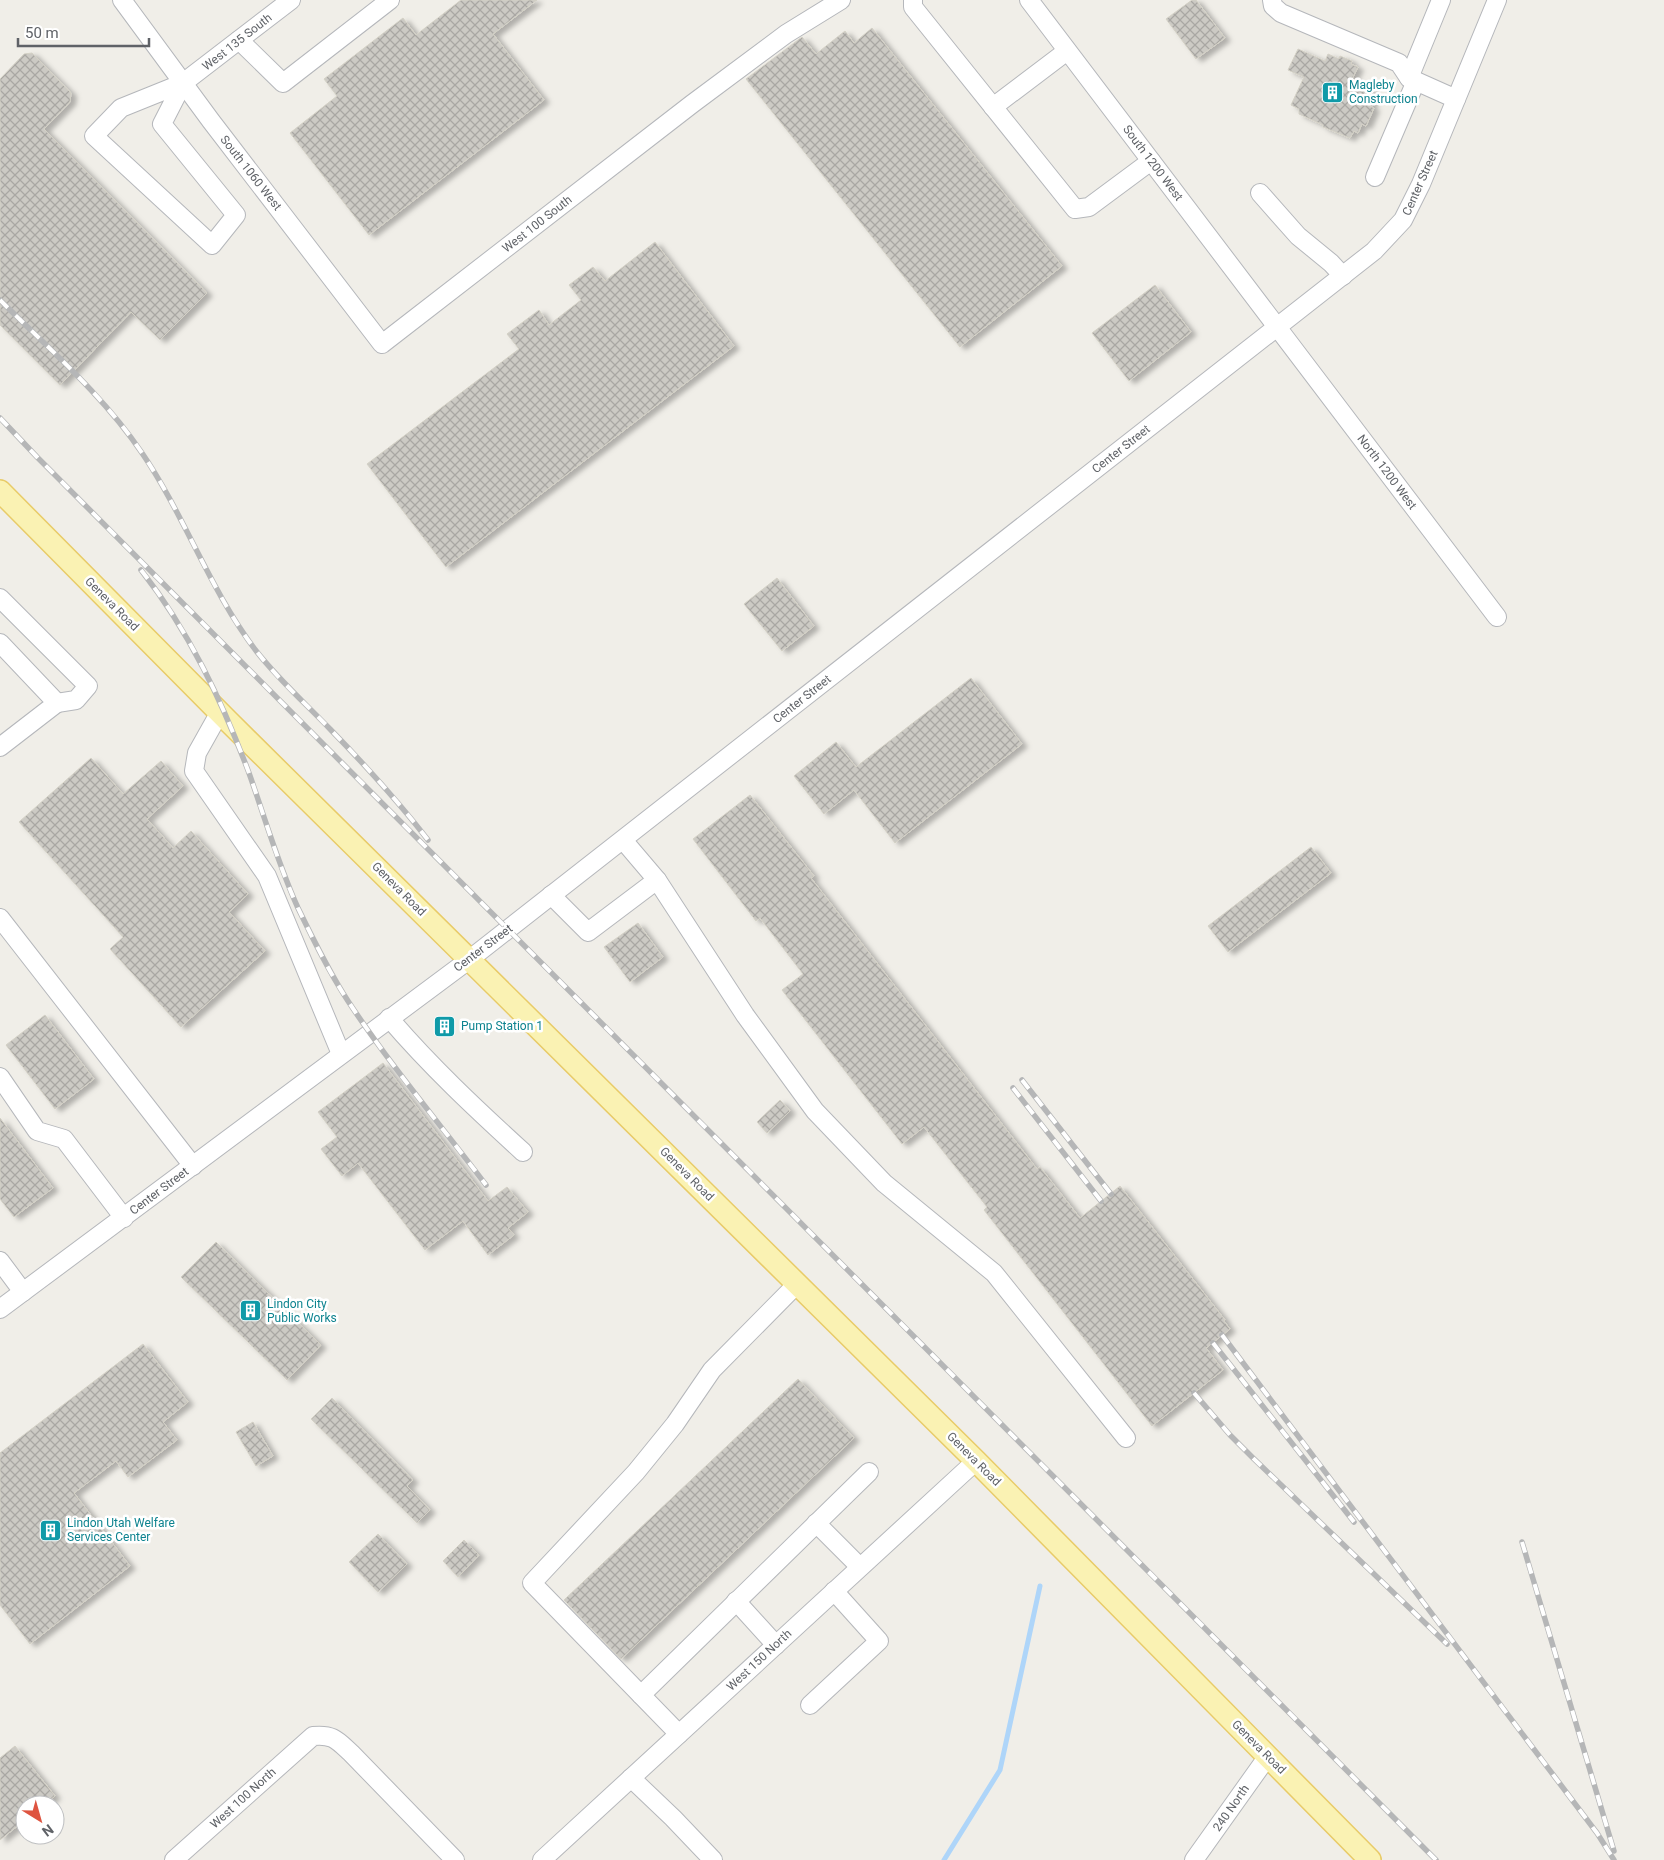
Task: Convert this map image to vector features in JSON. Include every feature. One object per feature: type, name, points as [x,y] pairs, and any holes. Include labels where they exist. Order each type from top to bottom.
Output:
[{"type":"main road","name":"Geneva Road","points":[[0,491],[220,712],[976,1461],[1370,1860]]},
{"type":"street","name":"South 1060 West","points":[[122,0],[211,121],[382,344]]},
{"type":"street","name":"West 135 South","points":[[183,83],[291,0]]},
{"type":"street","points":[[239,40],[283,83],[390,0]]},
{"type":"street","name":"West 100 South","points":[[382,344],[692,104],[786,34],[841,0]]},
{"type":"street","points":[[913,0],[913,6],[1075,209],[1088,207],[1151,161]]},
{"type":"street","name":"South 1200 West","points":[[1029,0],[1277,327]]},
{"type":"street","points":[[1272,0],[1273,6],[1281,13],[1399,63],[1413,80],[1456,99]]},
{"type":"street","points":[[1375,177],[1413,80],[1441,0]]},
{"type":"street","name":"Center Street","points":[[0,1310],[340,1054],[470,959],[1374,251],[1403,220],[1421,184],[1456,99],[1491,2]]},
{"type":"street","points":[[994,107],[1067,50]]},
{"type":"street","points":[[183,83],[162,124],[236,215],[212,245],[94,136],[122,108],[183,83]]},
{"type":"street","points":[[1260,193],[1298,236],[1331,263],[1343,276]]},
{"type":"street","name":"North 1200 West","points":[[1277,327],[1497,617]]},
{"type":"street","points":[[0,598],[88,686],[76,700],[57,703],[4,736]]},
{"type":"street","points":[[0,643],[57,703]]},
{"type":"street","points":[[220,712],[197,753],[194,771],[267,876],[340,1054]]},
{"type":"street","points":[[623,840],[657,880],[745,1015],[815,1111],[884,1183],[994,1273],[1126,1438]]},
{"type":"street","points":[[551,895],[588,932],[657,880]]},
{"type":"street","points":[[0,918],[193,1166]]},
{"type":"street","points":[[389,1018],[410,1043],[464,1098],[523,1152]]},
{"type":"street","points":[[0,1077],[37,1131],[64,1139],[124,1218]]},
{"type":"street","points":[[0,1261],[24,1292]]},
{"type":"street","points":[[679,1734],[532,1583],[636,1472],[675,1424],[712,1370],[798,1284]]},
{"type":"street","name":"West 150 North","points":[[542,1860],[976,1461]]},
{"type":"street","points":[[641,1695],[869,1472]]},
{"type":"street","points":[[816,1523],[860,1567]]},
{"type":"street","points":[[810,1705],[878,1641],[834,1591]]},
{"type":"street","points":[[736,1601],[776,1645]]},
{"type":"street","name":"West 100 North","points":[[174,1860],[313,1736],[326,1735],[337,1740],[455,1860]]},
{"type":"street","name":"240 North","points":[[1194,1860],[1268,1756]]},
{"type":"street","points":[[631,1778],[713,1860]]},
{"type":"building","points":[[461,0],[537,0],[493,34],[544,100],[369,235],[290,133],[337,96],[324,79],[403,18],[416,35]]},
{"type":"building","points":[[1192,0],[1196,0],[1225,38],[1196,59],[1166,19]]},
{"type":"building","points":[[872,28],[1062,266],[960,347],[746,79],[802,37],[816,54],[845,31],[854,43]]},
{"type":"building","name":"Magleby Construction","points":[[1298,49],[1325,61],[1328,54],[1339,59],[1340,56],[1352,61],[1351,64],[1358,67],[1352,79],[1371,87],[1367,96],[1373,99],[1370,106],[1374,108],[1366,126],[1362,124],[1358,133],[1354,131],[1350,138],[1323,127],[1323,125],[1299,114],[1299,109],[1291,105],[1304,77],[1288,70]]},
{"type":"building","points":[[32,53],[71,93],[70,102],[44,129],[207,293],[160,340],[131,312],[60,385],[0,325],[0,79],[24,54]]},
{"type":"building","points":[[655,242],[734,346],[446,567],[367,464],[519,349],[507,334],[539,310],[549,325],[581,300],[569,285],[593,267],[605,281]]},
{"type":"building","points":[[1155,285],[1191,332],[1129,381],[1092,333]]},
{"type":"building","points":[[777,578],[814,626],[782,651],[744,604]]},
{"type":"building","points":[[971,678],[1022,744],[895,843],[854,790],[824,814],[794,776],[836,742],[856,767]]},
{"type":"building","points":[[91,758],[123,794],[161,761],[183,786],[147,819],[173,848],[191,831],[248,894],[229,912],[265,951],[181,1027],[110,949],[123,937],[19,822]]},
{"type":"building","points":[[750,795],[814,876],[811,878],[1037,1169],[1040,1167],[1080,1218],[1120,1186],[1225,1320],[1230,1329],[1206,1348],[1223,1370],[1152,1426],[984,1210],[987,1207],[924,1127],[902,1144],[782,990],[803,974],[760,918],[756,921],[693,839]]},
{"type":"building","points":[[1311,847],[1331,873],[1228,952],[1208,926]]},
{"type":"building","points":[[638,923],[663,957],[630,982],[604,947]]},
{"type":"building","points":[[45,1015],[94,1079],[55,1109],[6,1045]]},
{"type":"building","points":[[383,1063],[488,1201],[507,1187],[528,1212],[508,1228],[514,1235],[488,1255],[463,1221],[425,1250],[358,1163],[342,1176],[321,1149],[337,1137],[318,1112]]},
{"type":"building","points":[[780,1100],[790,1111],[767,1133],[757,1122]]},
{"type":"building","points":[[0,1118],[53,1188],[14,1217],[0,1199]]},
{"type":"building","name":"Lindon City Public Works","points":[[216,1242],[321,1345],[287,1380],[181,1277]]},
{"type":"building","name":"Lindon Utah Welfare Services Center","points":[[143,1344],[188,1402],[163,1422],[177,1440],[128,1477],[116,1461],[74,1493],[130,1566],[30,1644],[0,1605],[0,1453]]},
{"type":"building","points":[[798,1379],[854,1438],[621,1659],[564,1600]]},
{"type":"building","points":[[332,1398],[413,1480],[407,1486],[430,1510],[417,1523],[311,1419]]},
{"type":"building","points":[[253,1422],[273,1456],[256,1466],[236,1432]]},
{"type":"building","points":[[378,1534],[407,1564],[378,1592],[349,1562]]},
{"type":"building","points":[[464,1540],[479,1555],[458,1577],[443,1561]]},
{"type":"building","points":[[15,1746],[54,1795],[15,1795],[15,1828],[0,1840],[0,1758]]},
{"type":"waterway","points":[[944,1860],[1000,1770],[1040,1586]]},
{"type":"railway","points":[[0,300],[75,373],[127,432],[172,502],[211,579],[240,629],[265,662],[368,770],[428,840]]},
{"type":"railway","points":[[0,418],[1436,1860]]},
{"type":"railway","points":[[141,570],[174,617],[216,693],[249,773],[278,858],[298,908],[334,979],[381,1048],[486,1185]]},
{"type":"railway","points":[[1022,1080],[1111,1194]]},
{"type":"railway","points":[[1013,1088],[1101,1201]]},
{"type":"railway","points":[[1222,1335],[1597,1833],[1614,1860]]},
{"type":"railway","points":[[1213,1343],[1354,1522]]},
{"type":"railway","points":[[1194,1393],[1230,1435],[1253,1458],[1447,1644]]},
{"type":"railway","points":[[1522,1542],[1614,1851]]},
{"type":"place","name":"Magleby Construction","points":[[1333,92]]},
{"type":"place","name":"Pump Station 1","points":[[445,1026]]},
{"type":"place","name":"Lindon City Public Works","points":[[251,1311]]},
{"type":"place","name":"Lindon Utah Welfare Services Center","points":[[51,1530]]}]
